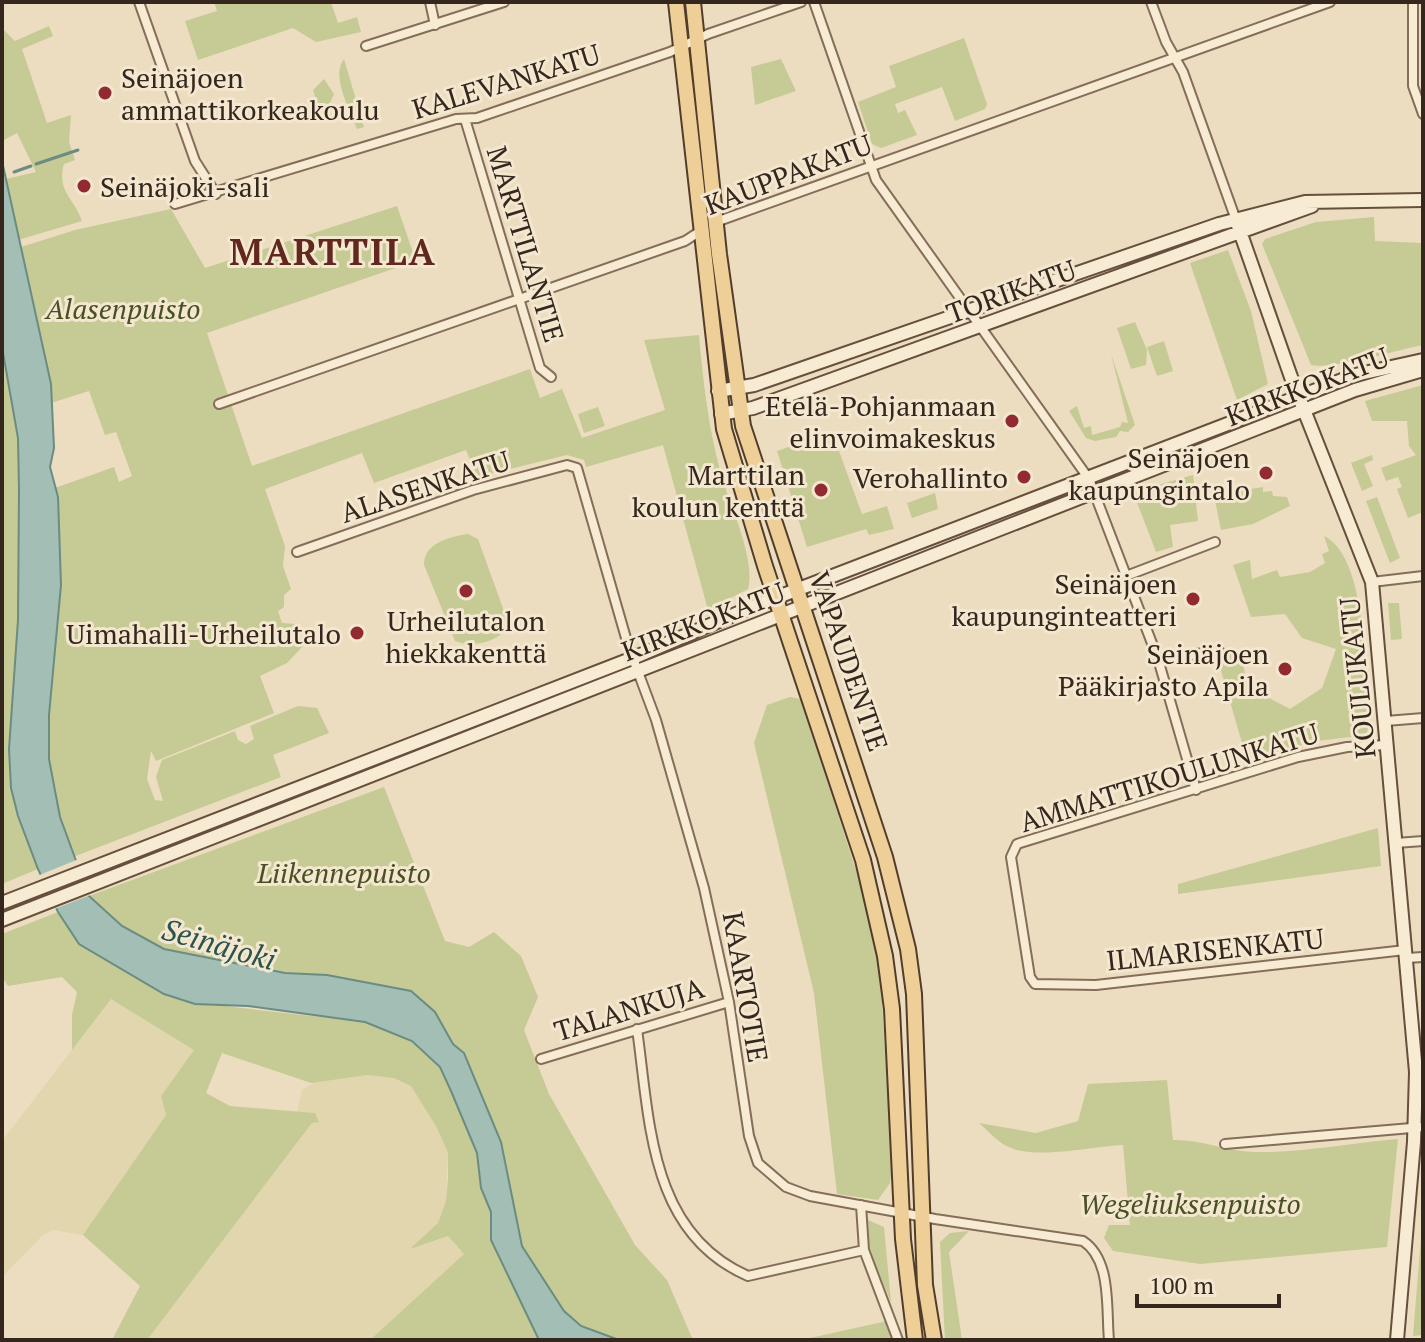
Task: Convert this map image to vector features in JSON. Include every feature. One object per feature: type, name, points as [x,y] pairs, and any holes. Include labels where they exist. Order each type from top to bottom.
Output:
[{"type":"main road","name":"VAPAUDENTIE","points":[[676,2],[721,414],[736,476],[863,860],[885,956],[892,1009],[901,1212],[915,1340]]},
{"type":"main road","name":"VAPAUDENTIE","points":[[693,2],[740,410],[752,461],[861,777],[908,949],[914,994],[925,1285],[934,1340]]},
{"type":"main road","name":"TORIKATU","points":[[718,391],[736,388],[1236,220],[1294,205],[1423,200]]},
{"type":"main road","name":"TORIKATU","points":[[721,414],[981,327],[1315,204]]},
{"type":"main road","name":"KOULUKATU","points":[[1236,220],[1299,397],[1372,582],[1419,1127],[1397,1340]]},
{"type":"main road","name":"KIRKKOKATU","points":[[2,920],[802,608],[1299,397],[1378,368],[1423,360]]},
{"type":"main road","name":"KIRKKOKATU","points":[[2,903],[633,658],[797,590],[1305,412],[1381,381],[1423,370]]},
{"type":"street","points":[[139,2],[195,161],[216,194]]},
{"type":"street","points":[[430,2],[435,25]]},
{"type":"street","points":[[366,46],[504,2]]},
{"type":"street","name":"KALEVANKATU","points":[[175,204],[477,118],[801,2]]},
{"type":"street","points":[[814,2],[869,167],[888,199],[1092,486],[1158,659],[1196,790]]},
{"type":"street","name":"KOULUKATU","points":[[1151,2],[1166,42],[1176,56],[1236,220]]},
{"type":"street","name":"KAUPPAKATU","points":[[219,404],[685,241],[716,221],[1176,56],[1309,5],[1330,2]]},
{"type":"street","points":[[1413,2],[1413,86],[1423,114]]},
{"type":"street","name":"MARTTILANTIE","points":[[465,119],[540,368],[551,377]]},
{"type":"street","name":"ALASENKATU","points":[[297,552],[473,490],[567,465],[580,471],[633,658]]},
{"type":"street","points":[[1126,576],[1215,542]]},
{"type":"street","points":[[1372,582],[1423,576]]},
{"type":"street","points":[[1158,659],[1219,651]]},
{"type":"street","points":[[633,658],[640,671]]},
{"type":"street","name":"KAARTOTIE","points":[[640,671],[698,865],[729,1002],[749,1136],[758,1163],[786,1187],[861,1205],[1083,1241],[1097,1255],[1103,1272],[1109,1340]]},
{"type":"street","points":[[1386,721],[1423,718]]},
{"type":"street","name":"AMMATTIKOULUNKATU","points":[[1031,981],[1011,850],[1017,844],[1323,751],[1387,745]]},
{"type":"street","points":[[1396,843],[1423,841]]},
{"type":"street","name":"ILMARISENKATU","points":[[1031,981],[1043,985],[1096,985],[1406,954],[1423,957]]},
{"type":"street","name":"TALANKUJA","points":[[541,1059],[729,1002]]},
{"type":"street","points":[[637,1029],[654,1150],[671,1203],[688,1232],[722,1261],[748,1276],[864,1250]]},
{"type":"street","points":[[1225,1144],[1419,1127]]},
{"type":"street","points":[[861,1205],[864,1250],[898,1340]]},
{"type":"shaded area","points":[[111,999],[195,1049],[161,1096],[166,1115],[83,1235],[53,1230],[43,1235],[2,1277],[2,1141]]},
{"type":"shaded area","points":[[367,1075],[394,1078],[411,1086],[437,1128],[448,1153],[446,1201],[438,1223],[413,1248],[448,1236],[464,1254],[370,1340],[147,1340],[313,1122],[315,1113],[297,1112],[302,1090],[320,1079]]},
{"type":"green space","points":[[214,2],[331,2],[338,23],[357,17],[361,32],[316,42],[293,28],[198,60],[185,21],[217,11]]},
{"type":"green space","points":[[49,26],[53,36],[22,49],[47,123],[71,115],[69,142],[75,160],[64,164],[62,181],[82,221],[18,240],[6,179],[36,172],[17,133],[2,141],[2,28],[15,41]]},
{"type":"green space","points":[[964,38],[987,104],[985,109],[955,121],[942,87],[895,104],[898,113],[905,110],[917,135],[881,148],[872,144],[858,102],[896,87],[889,66]]},
{"type":"green space","points":[[344,59],[364,127],[357,129],[340,84],[340,66]]},
{"type":"green space","points":[[781,59],[796,91],[755,105],[751,67]]},
{"type":"green space","points":[[324,79],[334,94],[328,107],[333,119],[323,122],[313,90]]},
{"type":"green space","name":"Alasenpuisto","points":[[397,206],[416,261],[207,333],[252,466],[530,369],[540,398],[562,389],[582,438],[665,410],[644,340],[699,335],[712,436],[745,546],[748,589],[708,610],[663,445],[586,467],[584,460],[567,455],[477,477],[466,450],[374,483],[362,453],[265,489],[285,546],[283,566],[291,589],[284,595],[284,607],[278,611],[282,623],[296,624],[304,645],[287,663],[260,676],[274,713],[156,761],[151,751],[147,779],[155,800],[163,801],[156,777],[162,760],[235,731],[238,740],[246,744],[254,739],[250,726],[298,706],[317,708],[329,733],[273,755],[281,777],[73,857],[60,817],[49,759],[49,715],[61,585],[55,488],[114,467],[119,482],[132,476],[116,432],[105,435],[89,391],[51,403],[51,384],[21,247],[75,230],[171,209],[205,268]]},
{"type":"green space","points":[[1374,217],[1375,241],[1423,243],[1423,345],[1349,362],[1311,365],[1262,244],[1265,239],[1316,222]]},
{"type":"green space","points":[[1228,250],[1251,311],[1268,384],[1237,400],[1190,263]]},
{"type":"green space","points":[[1135,322],[1147,350],[1146,365],[1131,369],[1117,328]]},
{"type":"green space","points":[[1164,341],[1173,371],[1157,376],[1147,347]]},
{"type":"green space","points":[[2,348],[18,438],[18,620],[9,749],[11,788],[38,869],[2,884]]},
{"type":"green space","points":[[1111,354],[1135,425],[1128,432],[1120,431],[1116,437],[1095,441],[1086,438],[1069,411],[1077,406],[1084,428],[1091,426],[1092,435],[1120,427],[1122,422],[1128,423]]},
{"type":"green space","points":[[1423,385],[1423,512],[1408,518],[1397,489],[1402,487],[1398,477],[1386,481],[1381,468],[1416,455],[1409,446],[1407,421],[1372,421],[1365,401]]},
{"type":"green space","points":[[598,407],[605,426],[584,433],[578,414]]},
{"type":"green space","name":"Marttilan koulun kenttä","points":[[832,432],[862,514],[887,506],[894,529],[869,535],[866,529],[807,547],[777,451]]},
{"type":"green space","points":[[1372,455],[1373,460],[1364,464],[1373,486],[1362,491],[1351,463]]},
{"type":"green space","points":[[1193,475],[1198,521],[1170,525],[1173,547],[1156,552],[1133,492]]},
{"type":"green space","points":[[1263,487],[1263,492],[1272,491],[1273,496],[1287,497],[1290,506],[1253,524],[1221,530],[1214,495]]},
{"type":"green space","points":[[935,493],[938,509],[912,518],[907,503]]},
{"type":"green space","points":[[1377,497],[1400,558],[1390,563],[1366,501]]},
{"type":"green space","name":"Urheilutalon hiekkakenttä","points":[[468,534],[478,539],[509,625],[499,636],[477,643],[455,641],[424,565],[425,557],[433,546],[446,539]]},
{"type":"green space","points":[[1324,536],[1339,548],[1357,594],[1365,654],[1366,735],[1317,741],[1247,760],[1217,657],[1240,651],[1248,687],[1290,709],[1322,688],[1336,649],[1302,638],[1285,614],[1251,617],[1233,565],[1250,560],[1252,579],[1277,570],[1280,577],[1310,572],[1325,563],[1322,554],[1329,551]]},
{"type":"green space","points":[[1388,603],[1399,603],[1402,639],[1391,640]]},
{"type":"green space","points":[[790,697],[801,699],[869,911],[880,968],[892,1165],[890,1183],[878,1200],[837,1194],[814,993],[754,743],[767,705]]},
{"type":"green space","name":"Liikennepuisto","points":[[384,787],[445,941],[469,947],[494,932],[521,956],[538,997],[524,1030],[549,1094],[635,1245],[667,1280],[693,1340],[619,1340],[581,1326],[564,1311],[522,1246],[501,1142],[464,1053],[453,1044],[435,1012],[327,975],[285,973],[164,949],[122,926],[89,896]]},
{"type":"green space","points":[[1378,828],[1381,866],[1178,894],[1178,884]]},
{"type":"green space","points":[[58,912],[79,944],[164,994],[233,1007],[365,1022],[412,1041],[440,1067],[451,1091],[477,1153],[481,1188],[491,1212],[491,1240],[539,1340],[370,1340],[464,1254],[448,1236],[410,1249],[438,1223],[446,1201],[448,1153],[437,1128],[411,1086],[394,1078],[367,1075],[311,1083],[222,1053],[206,1093],[230,1106],[315,1113],[319,1122],[312,1123],[147,1340],[112,1340],[140,1286],[83,1235],[166,1115],[161,1096],[194,1050],[111,999],[72,1050],[72,1015],[77,992],[62,977],[8,986],[2,977],[2,934]]},
{"type":"green space","name":"Wegeliuksenpuisto","points":[[1167,1080],[1173,1140],[1233,1150],[1272,1152],[1398,1139],[1387,1247],[1200,1264],[1113,1251],[1104,1238],[1109,1225],[1130,1225],[1123,1145],[1062,1152],[1029,1152],[1003,1144],[979,1123],[1036,1133],[1078,1121],[1088,1084]]},
{"type":"green space","points":[[868,1220],[884,1227],[891,1302],[869,1249]]},
{"type":"green space","points":[[1422,1226],[1423,1335],[1413,1336]]},
{"type":"green space","points":[[969,1231],[949,1252],[962,1340],[945,1340],[940,1242],[950,1233]]},
{"type":"green space","points":[[887,1321],[892,1340],[801,1340]]},
{"type":"water","points":[[2,161],[51,384],[54,448],[50,467],[58,497],[61,585],[49,715],[49,759],[60,817],[89,896],[122,926],[164,949],[285,973],[327,975],[411,991],[435,1012],[453,1044],[464,1053],[501,1142],[522,1246],[564,1311],[581,1326],[619,1340],[539,1340],[491,1240],[491,1212],[481,1188],[477,1153],[451,1091],[440,1067],[412,1041],[365,1022],[248,1006],[195,1004],[164,994],[79,944],[58,912],[38,869],[11,788],[9,749],[18,620],[19,489],[18,438],[2,347]]},
{"type":"pier","points":[[79,859],[93,894],[52,910],[37,876]]},
{"type":"waterway","points":[[36,164],[78,150]]},
{"type":"waterway","points":[[14,172],[31,166]]},
{"type":"place","name":"Seinäjoen ammattikorkeakoulu","points":[[105,93]]},
{"type":"place","name":"Seinäjoki-sali","points":[[84,186]]},
{"type":"place","name":"Etelä-Pohjanmaan elinvoimakeskus","points":[[1012,421]]},
{"type":"place","name":"Seinäjoen kaupungintalo","points":[[1266,473]]},
{"type":"place","name":"Verohallinto","points":[[1024,477]]},
{"type":"place","name":"Marttilan koulun kenttä","points":[[821,490]]},
{"type":"place","name":"Urheilutalon hiekkakenttä","points":[[466,591]]},
{"type":"place","name":"Seinäjoen kaupunginteatteri","points":[[1193,599]]},
{"type":"place","name":"Uimahalli-Urheilutalo","points":[[357,633]]},
{"type":"place","name":"Seinäjoen Pääkirjasto Apila","points":[[1285,669]]},
{"type":"district","name":"MARTTILA","points":[[333,251]]},
{"type":"water label","name":"Seinäjoki","points":[[219,944]]}]
